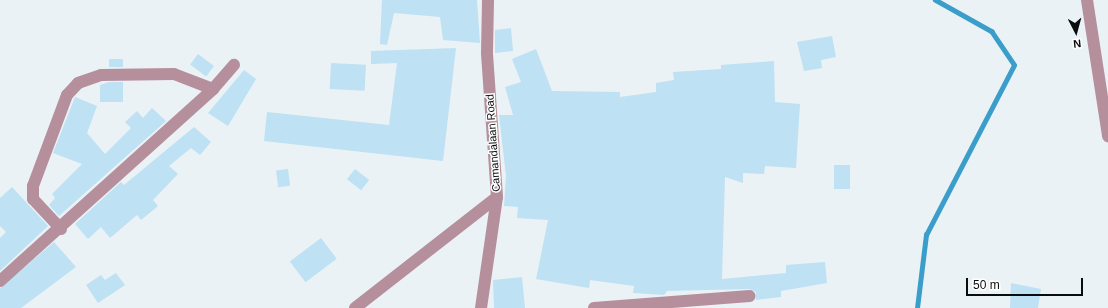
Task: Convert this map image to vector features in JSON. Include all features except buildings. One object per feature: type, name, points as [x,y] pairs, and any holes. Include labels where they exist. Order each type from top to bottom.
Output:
[{"type":"street","name":"Camandalaan Road","points":[[481,308],[497,197],[487,53],[488,0]]},
{"type":"street","points":[[1087,0],[1105,99],[1108,136]]},
{"type":"street","points":[[0,281],[61,229],[214,89],[234,64]]},
{"type":"street","points":[[61,229],[33,199],[33,186],[67,95],[78,83],[100,75],[174,74],[214,89]]},
{"type":"street","points":[[355,308],[497,197]]},
{"type":"street","points":[[594,308],[750,296]]},
{"type":"waterway","points":[[917,308],[926,235],[1014,65],[992,32],[935,0]]}]
